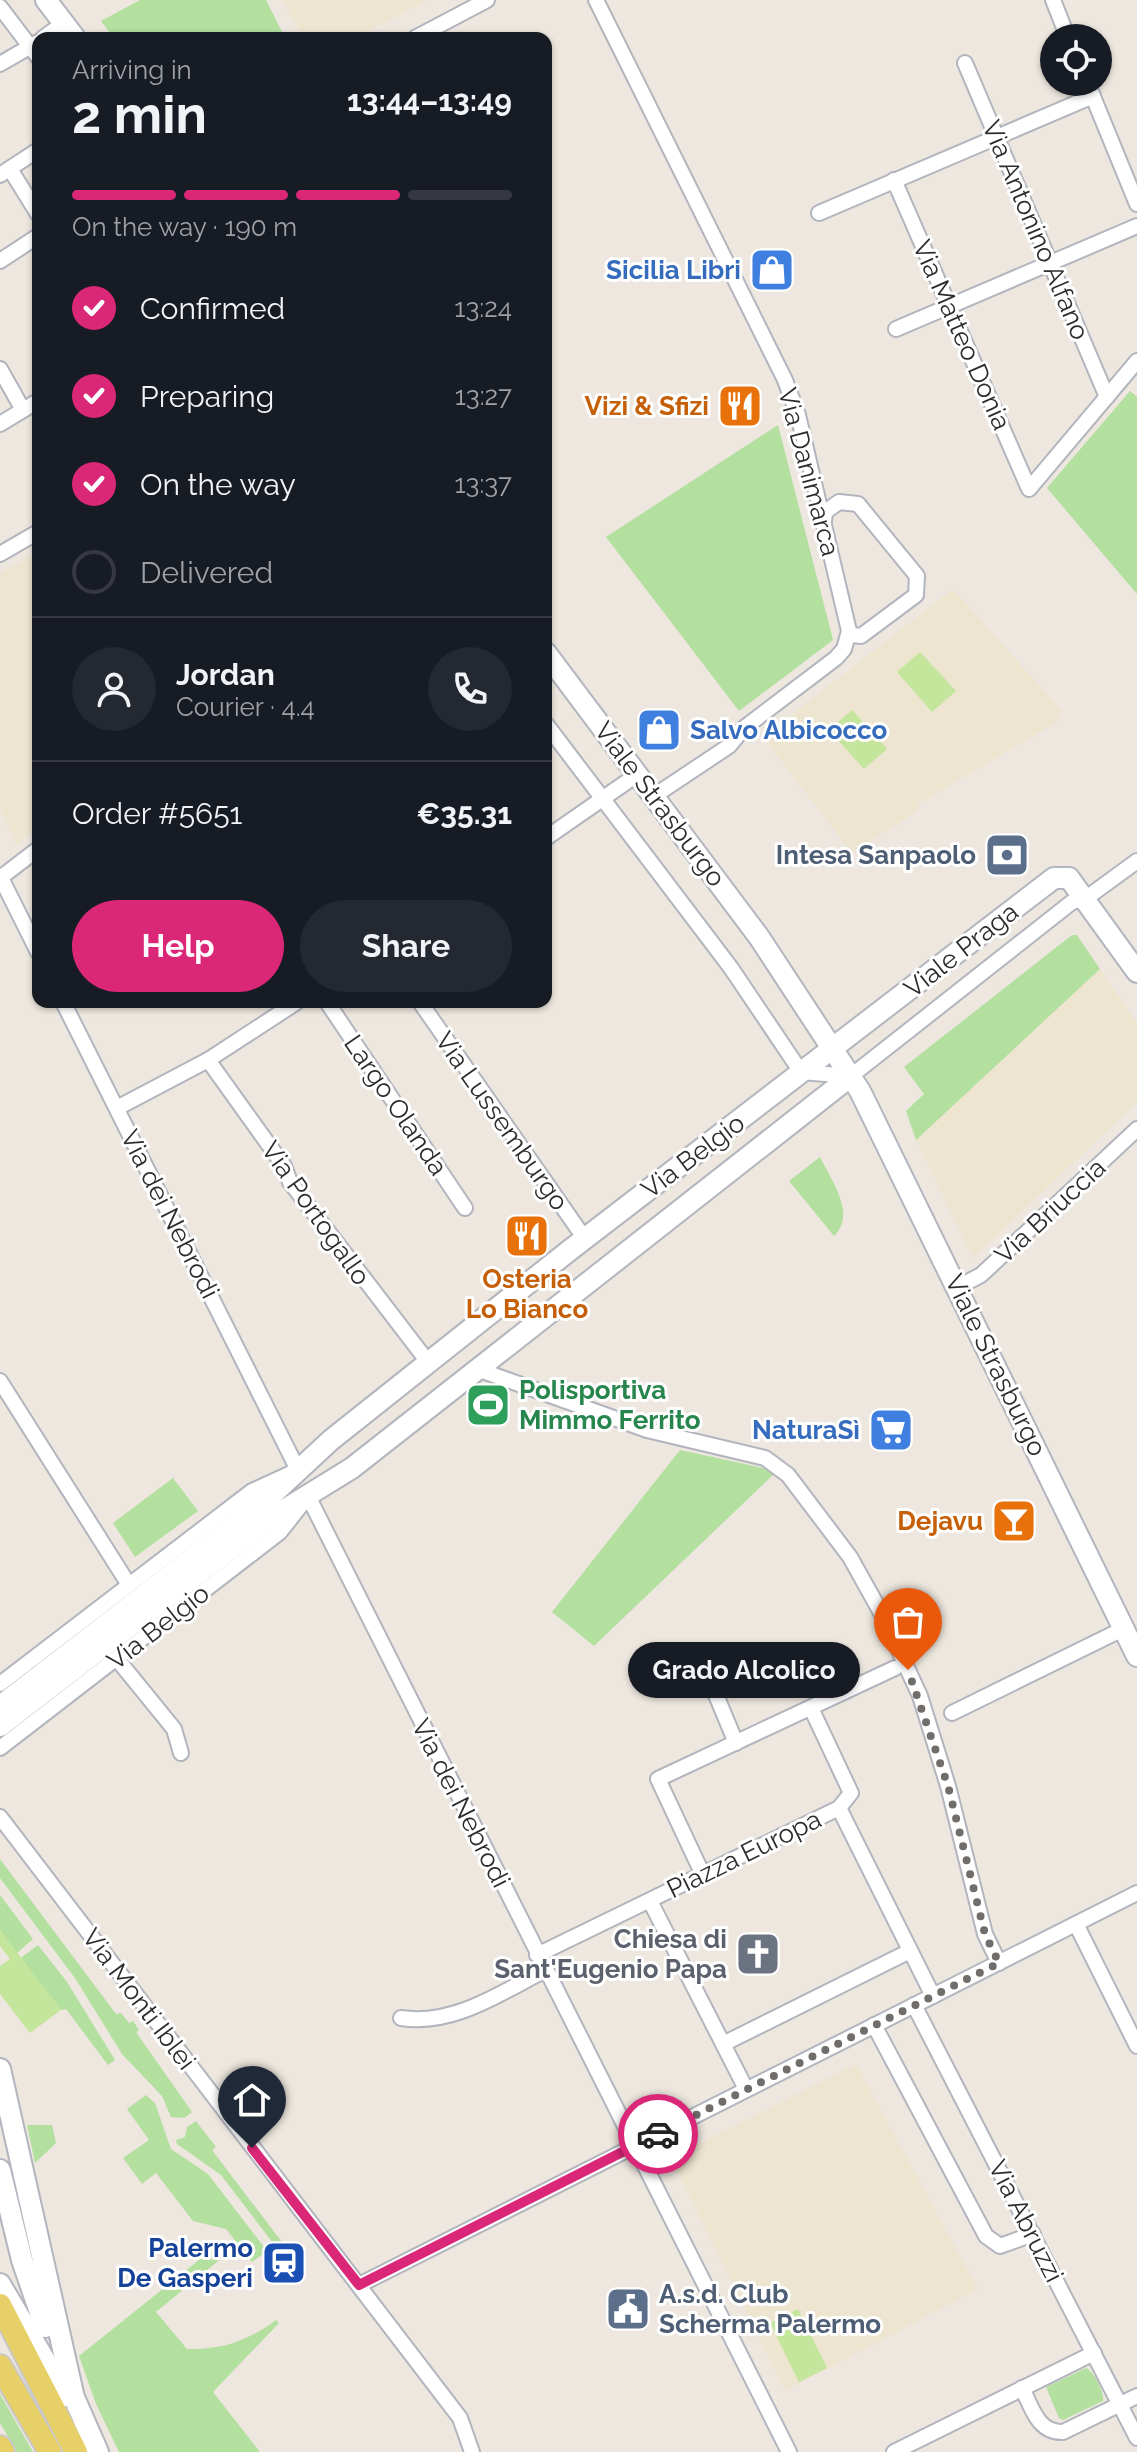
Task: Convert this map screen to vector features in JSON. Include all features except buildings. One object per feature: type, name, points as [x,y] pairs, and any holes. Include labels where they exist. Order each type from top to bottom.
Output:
[{"type":"main road","points":[[0,2305],[76,2452]]},
{"type":"main road","points":[[0,2366],[50,2452]]},
{"type":"main road","points":[[0,2447],[3,2452]]},
{"type":"street","points":[[46,0],[69,31]]},
{"type":"street","points":[[426,32],[487,0]]},
{"type":"street","name":"Via Danimarca","points":[[596,0],[785,380],[798,415],[849,631]]},
{"type":"street","points":[[1053,0],[1062,24]]},
{"type":"street","points":[[0,7],[32,44]]},
{"type":"street","points":[[0,64],[32,51]]},
{"type":"street","name":"Via Antonino Alfano","points":[[965,63],[1107,397]]},
{"type":"street","points":[[819,213],[1093,96],[1137,204]]},
{"type":"street","points":[[32,154],[5,172],[32,206]]},
{"type":"street","name":"Via Matteo Donia","points":[[894,180],[1029,489],[1107,397]]},
{"type":"street","points":[[896,329],[1137,226]]},
{"type":"street","points":[[0,261],[32,240]]},
{"type":"street","points":[[1107,397],[1137,361]]},
{"type":"street","points":[[0,369],[23,410]]},
{"type":"street","points":[[0,424],[32,405]]},
{"type":"street","points":[[654,796],[729,746],[744,728],[836,658],[844,649],[849,631],[861,636],[916,595],[917,576],[858,504],[839,502],[825,512],[824,522]]},
{"type":"street","points":[[0,554],[32,535]]},
{"type":"street","name":"Viale Strasburgo","points":[[552,661],[759,937],[851,1076],[958,1287],[1137,1656]]},
{"type":"street","name":"Viale Strasburgo","points":[[552,732],[731,968],[801,1072]]},
{"type":"street","points":[[552,834],[638,774]]},
{"type":"street","points":[[32,853],[0,877],[32,940]]},
{"type":"street","name":"Viale Praga","points":[[851,1076],[1072,902],[1085,899],[1137,861]]},
{"type":"street","name":"Viale Praga","points":[[834,1048],[1054,878],[1069,878],[1085,899]]},
{"type":"street","points":[[1085,899],[1137,972]]},
{"type":"street","name":"Via dei Nebrodi","points":[[66,1008],[298,1470]]},
{"type":"street","points":[[117,1108],[208,1060],[288,1008]]},
{"type":"street","name":"Largo Olanda","points":[[331,1008],[465,1208]]},
{"type":"street","name":"Via Lussemburgo","points":[[424,1008],[585,1239]]},
{"type":"street","name":"Via Belgio","points":[[0,1726],[266,1512],[298,1470],[428,1362],[834,1048]]},
{"type":"street","name":"Via Portogallo","points":[[208,1060],[284,1166],[290,1182],[428,1362]]},
{"type":"street","points":[[801,1072],[851,1076]]},
{"type":"street","name":"Via Belgio","points":[[0,1706],[266,1512],[308,1496],[352,1468],[851,1076]]},
{"type":"street","name":"Via Briuccia","points":[[958,1287],[981,1275],[1137,1129]]},
{"type":"street","points":[[552,1265],[551,1282],[562,1292],[574,1292]]},
{"type":"street","points":[[506,1301],[519,1303],[527,1310],[528,1328]]},
{"type":"street","points":[[477,1369],[502,1375],[647,1430],[765,1458],[788,1475],[850,1557],[884,1618],[920,1696],[948,1786],[985,1934],[999,1963]]},
{"type":"street","points":[[0,1381],[129,1585]]},
{"type":"street","name":"Via Belgio","points":[[0,1684],[252,1491],[298,1470]]},
{"type":"street","name":"Via Belgio","points":[[0,1748],[280,1532],[308,1496]]},
{"type":"street","name":"Via dei Nebrodi","points":[[308,1496],[789,2452]]},
{"type":"street","points":[[952,1713],[1123,1629]]},
{"type":"street","points":[[117,1659],[174,1729],[181,1753]]},
{"type":"street","points":[[703,1875],[658,1779],[895,1668]]},
{"type":"street","points":[[709,1678],[736,1743]]},
{"type":"street","name":"Piazza Europa","points":[[537,1955],[839,1808],[851,1793],[811,1708]]},
{"type":"street","name":"Piazza Europa","points":[[839,1808],[933,1996]]},
{"type":"street","name":"Via Monti Iblei","points":[[0,1817],[460,2418],[472,2452]]},
{"type":"street","points":[[1119,1902],[1137,1885]]},
{"type":"street","points":[[359,2285],[1119,1902],[1137,1896]]},
{"type":"street","name":"Piazza Europa","points":[[650,1901],[746,2089]]},
{"type":"street","points":[[1076,1924],[1137,2046]]},
{"type":"street","points":[[723,2044],[910,1951]]},
{"type":"street","points":[[401,2018],[422,2021],[473,2008],[545,1970]]},
{"type":"street","name":"Via Abruzzi","points":[[914,2005],[1137,2438]]},
{"type":"street","points":[[874,2025],[986,2236],[1000,2246],[1033,2234]]},
{"type":"street","points":[[0,2069],[74,2398]]},
{"type":"street","points":[[0,2170],[33,2294],[98,2452]]},
{"type":"street","points":[[0,2284],[98,2452]]},
{"type":"street","points":[[894,2452],[1094,2353]]},
{"type":"street","points":[[1022,2388],[1040,2424],[1054,2432],[1063,2432],[1137,2396]]},
{"type":"shaded area","points":[[283,0],[428,0],[367,32],[300,32]]},
{"type":"shaded area","points":[[32,555],[32,831],[17,845],[0,808],[0,573]]},
{"type":"shaded area","points":[[953,589],[1062,711],[1057,722],[917,805],[919,810],[852,853],[763,737]]},
{"type":"shaded area","points":[[1100,969],[1137,1023],[1137,1102],[973,1258],[916,1140]]},
{"type":"shaded area","points":[[856,2064],[978,2289],[785,2391],[671,2158]]},
{"type":"green space","points":[[140,0],[266,0],[282,32],[109,32],[101,21]]},
{"type":"green space","points":[[1130,391],[1137,397],[1137,594],[1047,488]]},
{"type":"green space","points":[[778,425],[833,640],[739,711],[606,537]]},
{"type":"green space","points":[[920,652],[956,691],[932,712],[897,672]]},
{"type":"green space","points":[[852,710],[887,749],[864,769],[829,730]]},
{"type":"green space","points":[[1072,935],[1077,935],[1100,969],[916,1140],[906,1111],[924,1094],[904,1067]]},
{"type":"green space","points":[[820,1157],[843,1207],[843,1218],[834,1236],[789,1181]]},
{"type":"green space","points":[[680,1450],[763,1468],[774,1474],[594,1646],[552,1612]]},
{"type":"green space","points":[[173,1478],[198,1511],[135,1557],[113,1523]]},
{"type":"green space","points":[[0,1859],[116,2014],[121,2013],[129,2023],[133,2021],[139,2030],[136,2032],[192,2112],[184,2118],[171,2117],[162,2096],[122,2054],[75,1978],[0,1878]]},
{"type":"green space","points":[[0,1895],[33,1939],[17,1953],[0,1930]]},
{"type":"green space","points":[[0,1930],[61,2010],[30,2033],[0,1994],[0,1966],[10,1959],[0,1946]]},
{"type":"green space","points":[[38,1945],[67,1982],[115,2060],[108,2065],[66,2009],[61,2010],[21,1958]]},
{"type":"green space","points":[[146,2095],[155,2103],[171,2149],[208,2174],[267,2251],[252,2262],[226,2229],[193,2221],[156,2173],[142,2184],[123,2158],[149,2140],[127,2109]]},
{"type":"green space","points":[[196,2121],[216,2147],[212,2150],[294,2258],[282,2269],[279,2251],[221,2175],[177,2144],[176,2140],[185,2137],[187,2127]]},
{"type":"green space","points":[[27,2125],[52,2125],[56,2143],[35,2163]]},
{"type":"green space","points":[[210,2241],[224,2243],[229,2252],[156,2312],[187,2349],[234,2343],[276,2320],[279,2323],[213,2392],[260,2452],[119,2452],[96,2404],[79,2356],[214,2248]]},
{"type":"green space","points":[[798,2309],[827,2368],[799,2382],[770,2323]]},
{"type":"green space","points":[[1086,2368],[1098,2383],[1103,2401],[1063,2420],[1059,2418],[1046,2387]]},
{"type":"green space","points":[[0,2394],[33,2452],[17,2452],[0,2423]]},
{"type":"way so far","points":[[658,2134],[999,1963],[985,1934],[948,1786],[929,1722],[908,1670]]},
{"type":"place","name":"Sicilia Libri","points":[[772,270]]},
{"type":"place","name":"Vizi & Sfizi","points":[[740,406]]},
{"type":"place","name":"Salvo Albicocco","points":[[659,730]]},
{"type":"place","name":"Intesa Sanpaolo","points":[[1007,855]]},
{"type":"place","name":"Osteria Lo Bianco","points":[[527,1236]]},
{"type":"place","name":"Polisportiva Mimmo Ferrito","points":[[488,1405]]},
{"type":"place","name":"NaturaSì","points":[[891,1430]]},
{"type":"place","name":"Dejavu","points":[[1014,1521]]},
{"type":"place","name":"Grado Alcolico","points":[[908,1670]]},
{"type":"place","name":"Chiesa di Sant'Eugenio Papa","points":[[758,1954]]},
{"type":"place","name":"Palermo De Gasperi","points":[[284,2263]]},
{"type":"place","name":"A.s.d. Club Scherma Palermo","points":[[628,2309]]},
{"type":"route","points":[[252,2148],[359,2285],[658,2134]]}]
